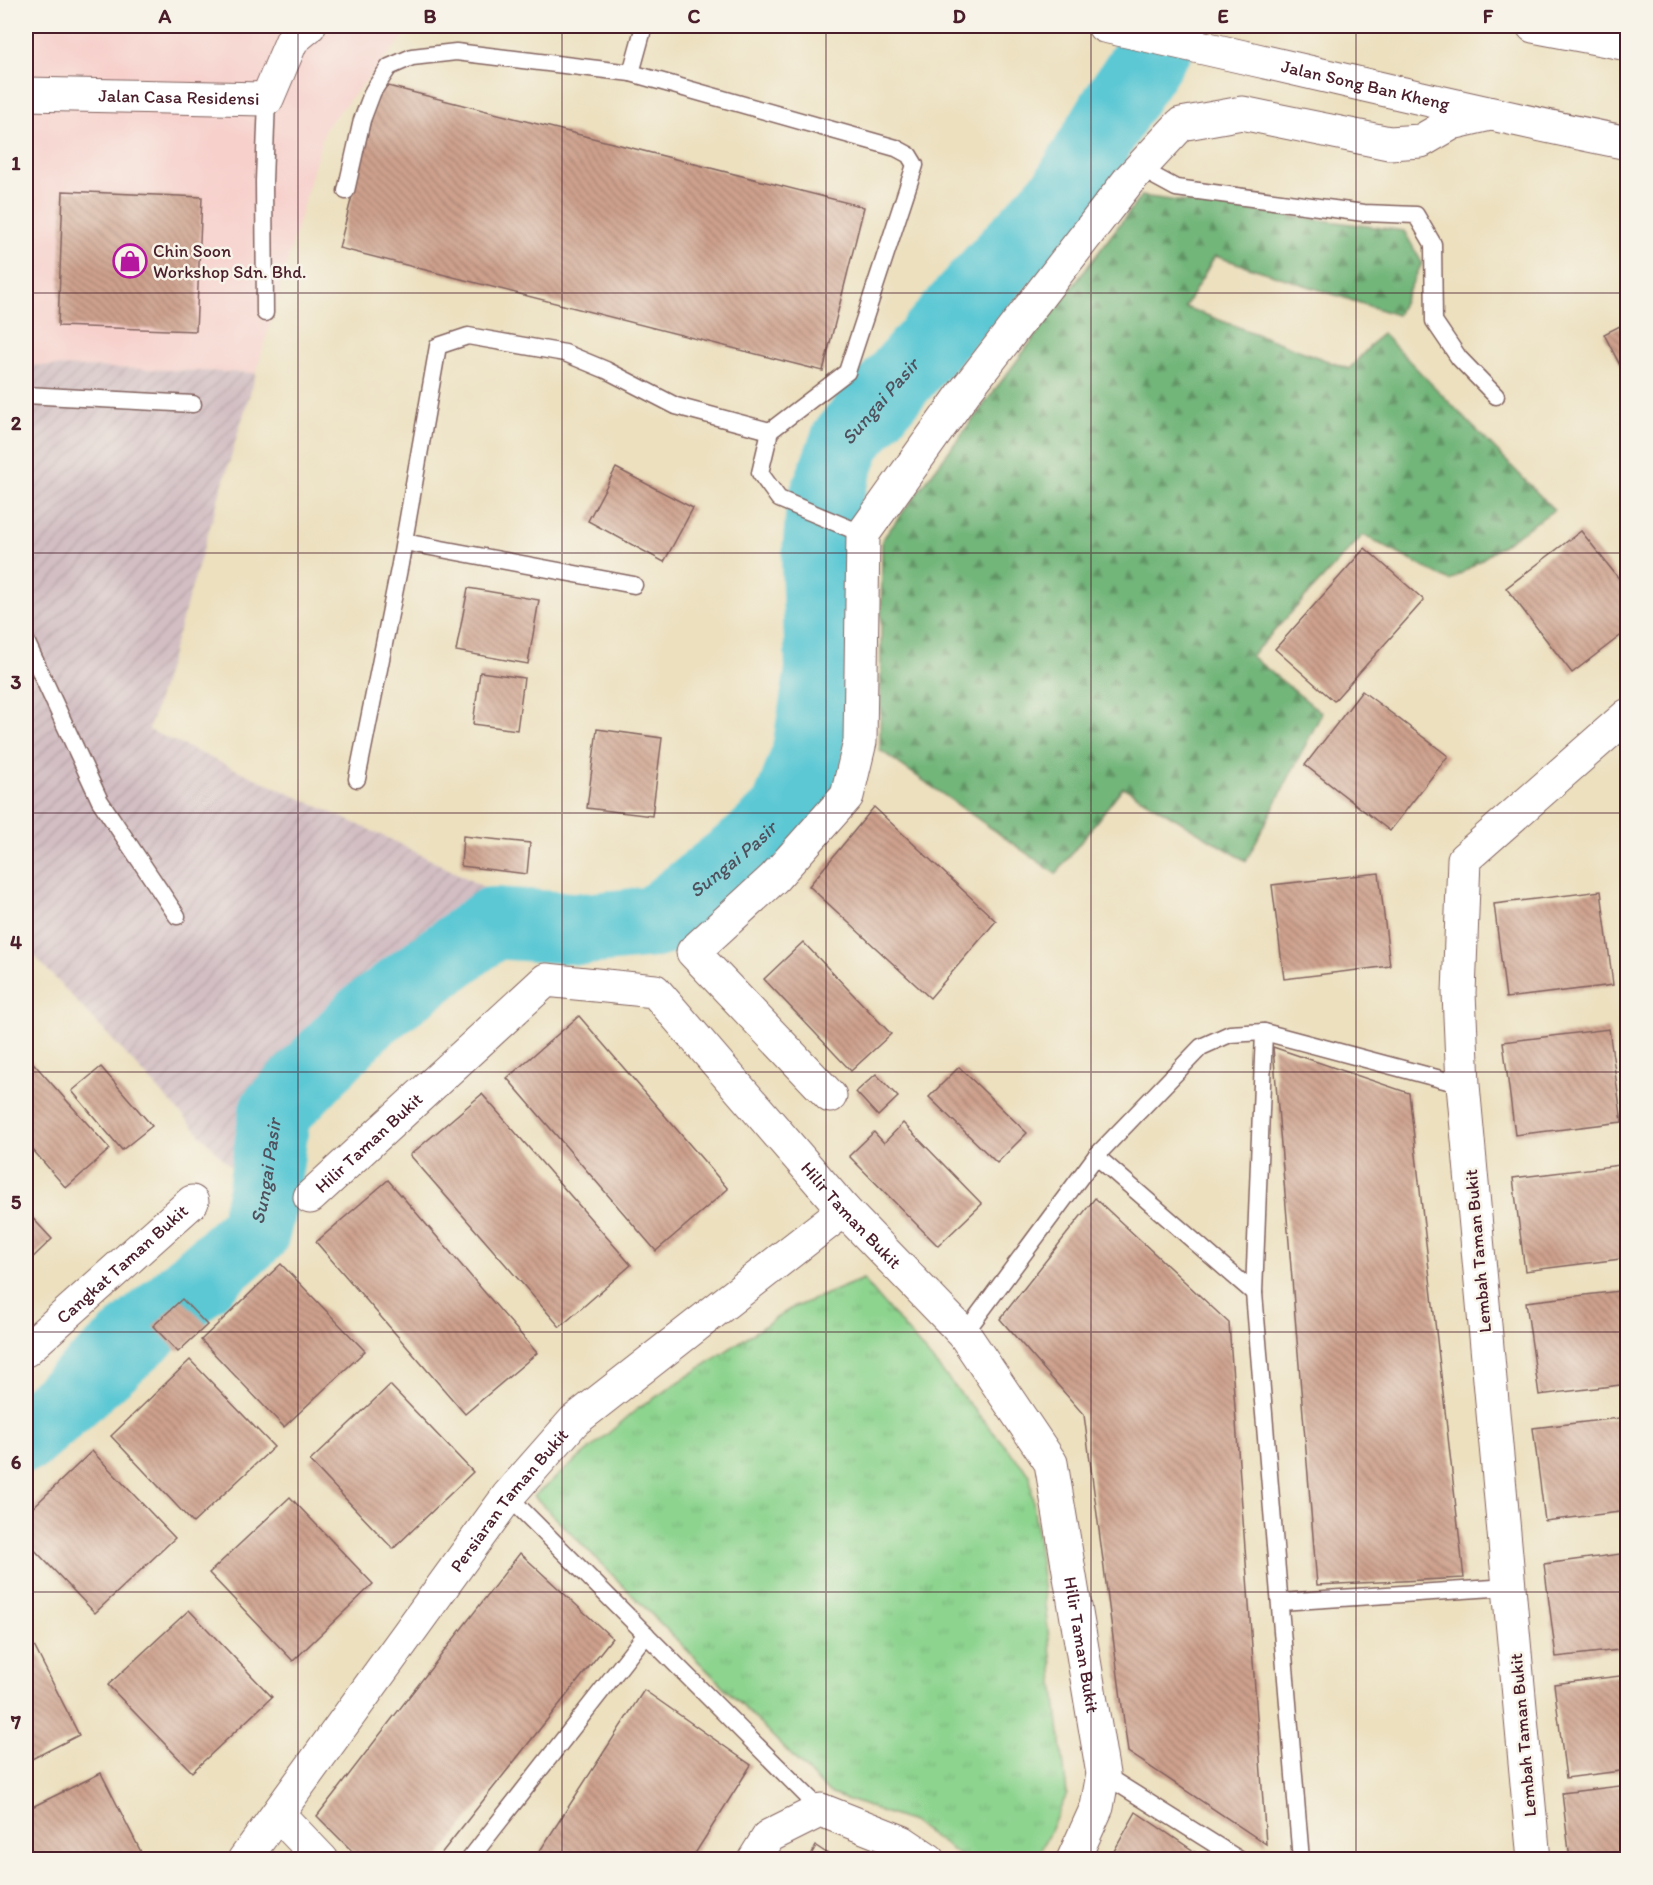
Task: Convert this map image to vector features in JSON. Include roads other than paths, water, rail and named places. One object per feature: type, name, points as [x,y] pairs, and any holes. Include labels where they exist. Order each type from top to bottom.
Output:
[{"type":"street","name":"Jalan Song Ban Kheng","points":[[1104,26],[1243,55],[1486,115],[1628,142]]},
{"type":"street","points":[[1533,26],[1628,44]]},
{"type":"street","name":"Jalan Casa Residensi","points":[[26,94],[267,99],[293,30]]},
{"type":"street","points":[[830,1096],[693,952],[774,878],[847,796],[860,742],[857,532],[1140,168],[1181,124],[1242,114],[1389,143],[1421,141],[1452,123],[1486,115]]},
{"type":"street","name":"Lembah Taman Bukit","points":[[1534,1860],[1463,1085],[1458,993],[1464,859],[1628,715]]},
{"type":"street","name":"Hilir Taman Bukit","points":[[310,1197],[546,980],[656,991],[844,1210],[964,1334],[1052,1463],[1103,1774],[1097,1807],[1073,1860]]},
{"type":"street","name":"Cangkat Taman Bukit","points":[[26,1350],[192,1202]]},
{"type":"street","name":"Persiaran Taman Bukit","points":[[244,1860],[508,1496],[574,1421],[844,1210]]},
{"type":"street","points":[[754,1860],[769,1836],[821,1810],[902,1842],[928,1860]]},
{"type":"street","points":[[278,1814],[322,1860]]},
{"type":"lane","points":[[631,73],[644,26]]},
{"type":"lane","points":[[346,190],[362,120],[373,91],[389,67],[412,57],[456,52],[631,73],[896,148],[909,155],[915,165],[848,372],[770,431],[760,473],[779,499],[857,532]]},
{"type":"lane","points":[[265,313],[264,181],[267,99]]},
{"type":"lane","points":[[1140,168],[1176,188],[1364,213],[1416,215],[1433,244],[1434,321],[1458,358],[1496,396]]},
{"type":"lane","points":[[357,779],[404,542],[438,346],[468,336],[565,353],[606,370],[676,406],[770,431]]},
{"type":"lane","points":[[26,394],[194,405]]},
{"type":"lane","points":[[404,542],[634,585]]},
{"type":"lane","points":[[26,641],[100,801],[177,916]]},
{"type":"lane","points":[[1264,1032],[1254,1293],[1301,1860]]},
{"type":"lane","points":[[964,1334],[1096,1156],[1201,1047],[1230,1034],[1264,1032],[1463,1085]]},
{"type":"lane","points":[[1096,1156],[1254,1293]]},
{"type":"lane","points":[[508,1496],[821,1810]]},
{"type":"lane","points":[[1280,1602],[1509,1587]]},
{"type":"lane","points":[[469,1860],[646,1634]]},
{"type":"lane","points":[[1103,1774],[1240,1860]]},
{"type":"waterway","name":"Sungai Pasir","points":[[26,1436],[254,1232],[263,1196],[275,1112],[365,1018],[493,923],[585,929],[655,922],[751,846],[786,812],[807,756],[821,670],[817,566],[822,506],[847,439],[975,291],[1066,192],[1121,99],[1169,26]]},
{"type":"place","name":"Chin Soon Workshop Sdn. Bhd.","points":[[130,261]]}]
